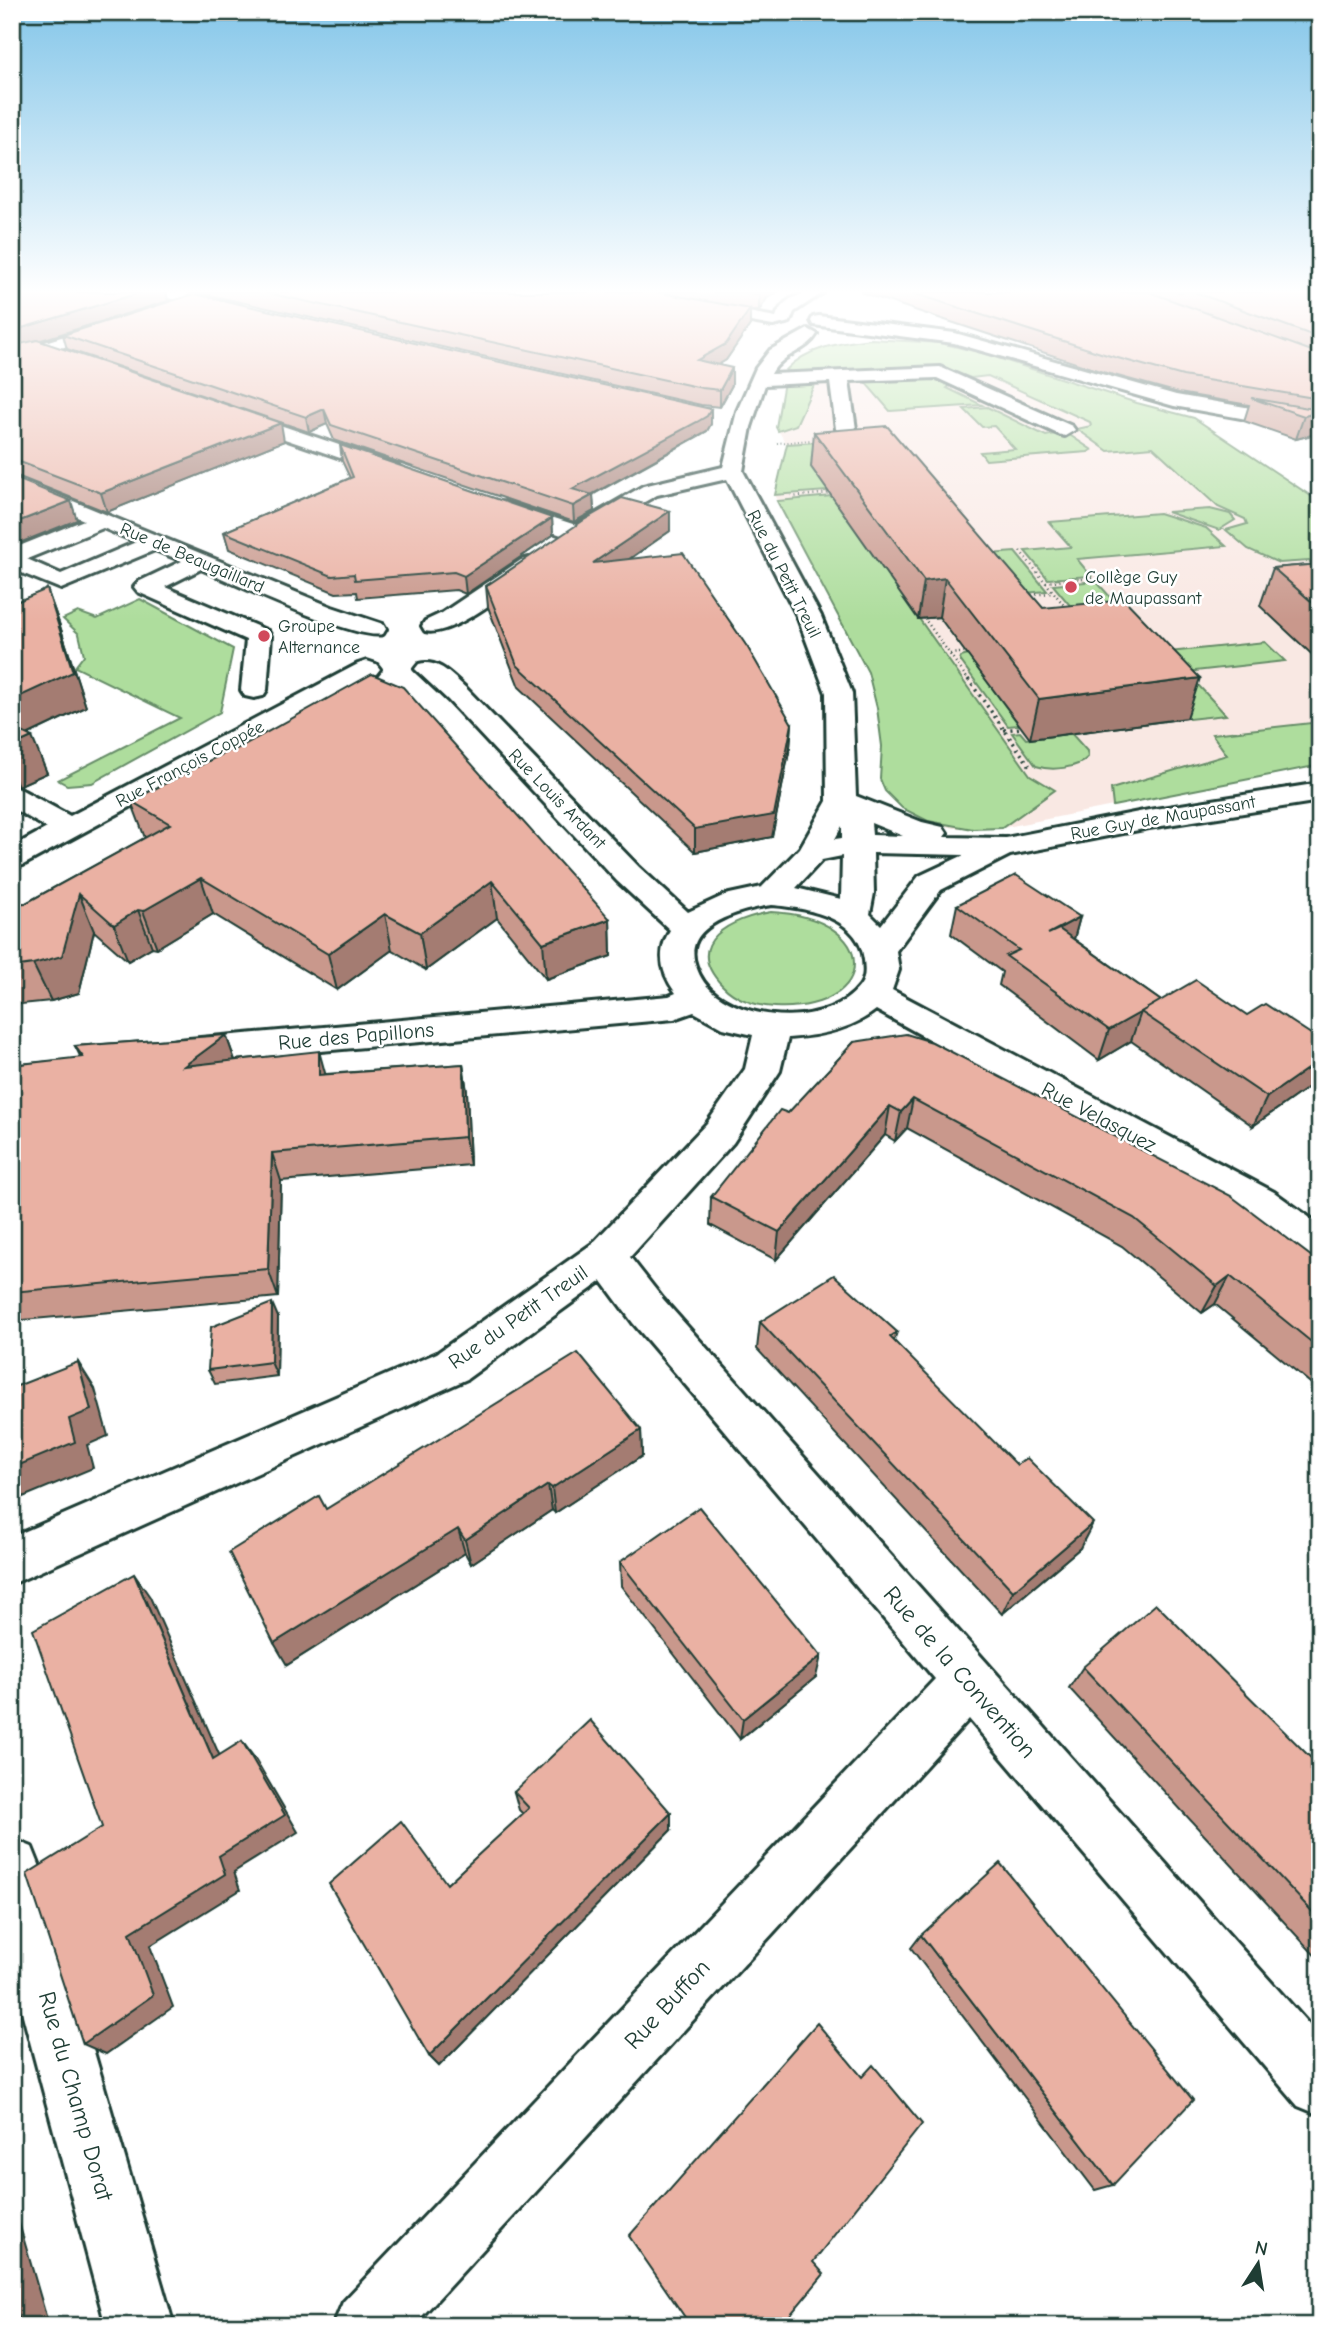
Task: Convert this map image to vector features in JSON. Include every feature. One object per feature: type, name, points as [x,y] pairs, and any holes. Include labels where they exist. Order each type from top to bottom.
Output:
[{"type":"street","points":[[415,664],[358,663],[351,649],[355,642],[404,626],[451,618],[576,533],[650,490],[733,471],[735,418],[746,401]]},
{"type":"street","points":[[842,401],[846,429]]},
{"type":"street","points":[[1003,401],[1065,430]]},
{"type":"street","points":[[1180,401],[1320,426]]},
{"type":"street","points":[[218,410],[414,477]]},
{"type":"street","name":"Rue du Petit Treuil","points":[[733,471],[808,616],[839,692],[842,801],[857,824],[858,893],[853,917]]},
{"type":"street","name":"Rue de Beaugaillard","points":[[12,482],[333,616],[404,626]]},
{"type":"street","points":[[492,504],[576,533]]},
{"type":"street","points":[[12,559],[104,520]]},
{"type":"street","points":[[12,559],[61,582],[155,542]]},
{"type":"street","points":[[201,561],[146,587],[259,636],[254,690]]},
{"type":"street","name":"Rue Louis Ardant","points":[[404,626],[453,638],[415,664],[457,694],[628,874],[688,928]]},
{"type":"street","name":"Rue François Coppée","points":[[12,859],[69,828],[415,664]]},
{"type":"street","name":"Rue Guy de Maupassant","points":[[812,852],[857,844],[1006,847],[1149,819],[1320,792]]},
{"type":"street","points":[[12,796],[69,828]]},
{"type":"street","points":[[772,895],[812,852],[842,801]]},
{"type":"street","name":"Rue Guy de Maupassant","points":[[842,801],[915,830],[1006,847]]},
{"type":"street","name":"Rue Guy de Maupassant","points":[[880,950],[902,917],[930,883],[1006,847]]},
{"type":"street","points":[[772,895],[801,897],[829,904],[853,917],[870,932],[880,950],[883,972],[873,994],[855,1009],[832,1021],[773,1027],[718,1011],[697,997],[684,980],[678,962],[680,944],[688,928],[703,914],[723,904],[747,897],[772,895]]},
{"type":"street","name":"Rue Velasquez","points":[[873,994],[1260,1203],[1320,1247]]},
{"type":"street","name":"Rue des Papillons","points":[[150,1054],[674,1007],[697,997]]},
{"type":"street","name":"Rue du Petit Treuil","points":[[12,1561],[452,1366],[606,1256],[720,1133],[762,1071],[773,1027]]},
{"type":"street","name":"Rue de la Convention","points":[[606,1256],[648,1311],[1320,2084]]},
{"type":"street","name":"Rue Buffon","points":[[367,2326],[968,1682]]},
{"type":"street","name":"Rue du Champ Dorat","points":[[12,1867],[140,2326]]},
{"type":"path","points":[[790,497],[830,493]]},
{"type":"path","points":[[1020,551],[1072,614],[1063,617]]},
{"type":"path","points":[[1045,583],[1094,578]]},
{"type":"path","points":[[1019,596],[1054,593]]},
{"type":"path","points":[[924,618],[1032,769]]},
{"type":"path","points":[[950,654],[977,651]]},
{"type":"path","points":[[1004,730],[1021,728]]},
{"type":"shaded area","name":"Collège Guy de Maupassant","points":[[781,401],[1131,401],[1194,418],[1320,502],[1320,765],[1002,828],[954,828],[928,821],[902,808],[885,791],[880,779],[882,746],[877,708],[868,672],[775,495],[787,445],[776,427]]},
{"type":"green space","points":[[781,401],[807,401],[796,425],[778,431],[776,427]]},
{"type":"green space","points":[[881,401],[974,401],[982,405],[890,411]]},
{"type":"green space","points":[[1044,401],[1131,401],[1194,418],[1320,502],[1320,571],[1309,561],[1279,563],[1248,549],[1226,530],[1247,524],[1245,519],[1218,507],[1153,447],[1108,451],[1077,429],[1091,426],[1090,422]]},
{"type":"green space","points":[[987,407],[1046,436],[1065,432],[1092,450],[986,460],[980,452],[1015,449],[994,426],[982,427],[964,409]]},
{"type":"green space","points":[[835,441],[811,467],[828,491],[775,495],[787,444]]},
{"type":"green space","points":[[832,496],[1030,775],[1055,790],[1002,828],[973,829],[928,821],[902,808],[885,791],[880,779],[882,746],[877,708],[868,672],[777,501]]},
{"type":"green space","points":[[1210,509],[1230,514],[1235,520],[1219,530],[1167,512]]},
{"type":"green space","points":[[1159,513],[1206,528],[1226,546],[1077,559],[1091,576],[1048,579],[1025,551],[1071,547],[1049,522]]},
{"type":"green space","points":[[1015,552],[1047,591],[993,596],[961,556]]},
{"type":"green space","points":[[1096,581],[1111,598],[1120,598],[1131,610],[1073,609],[1053,585]]},
{"type":"green space","points":[[140,599],[233,649],[220,712],[92,783],[67,785],[58,780],[180,718],[75,667],[84,655],[79,634],[63,619],[78,612],[97,619]]},
{"type":"green space","points":[[1097,619],[1169,652],[1265,642],[1285,661],[1186,672],[1226,715],[1189,719]]},
{"type":"green space","points":[[968,655],[1019,725],[1008,726],[960,660]]},
{"type":"green space","points":[[1320,722],[1320,765],[1113,806],[1111,789],[1227,755],[1212,734]]},
{"type":"green space","points":[[1020,732],[1026,739],[1071,733],[1087,751],[1088,757],[1064,768],[1036,766],[1012,733]]},
{"type":"green space","points":[[771,912],[807,918],[833,930],[849,946],[854,963],[849,980],[834,995],[810,1005],[775,1007],[746,1001],[722,985],[711,970],[707,956],[709,945],[728,926]]},
{"type":"building","points":[[12,401],[217,401],[281,423],[101,493],[12,459]]},
{"type":"building","points":[[259,401],[676,401],[711,409],[707,416],[697,422],[572,489],[593,495],[573,506],[331,425],[324,409],[306,417]]},
{"type":"building","points":[[1260,401],[1320,410],[1304,416]]},
{"type":"building","points":[[887,426],[1043,608],[1125,600],[1200,678],[1039,699],[945,578],[924,581],[814,432]]},
{"type":"building","points":[[340,445],[552,518],[464,576],[454,572],[355,580],[354,574],[332,576],[224,532],[353,477]]},
{"type":"building","points":[[12,477],[71,501],[12,524]]},
{"type":"building","points":[[622,498],[670,511],[593,563],[683,553],[748,648],[792,724],[774,815],[695,829],[517,665],[486,586],[584,520]]},
{"type":"building","points":[[1320,564],[1320,609],[1273,568]]},
{"type":"building","points":[[47,589],[73,672],[12,700],[12,602]]},
{"type":"building","points":[[372,674],[403,687],[610,919],[543,943],[492,881],[420,933],[385,914],[328,954],[201,878],[114,925],[79,894],[62,956],[12,967],[12,904],[26,903],[170,824],[131,801],[230,750],[233,751]]},
{"type":"building","points":[[12,727],[32,737],[12,746]]},
{"type":"building","points":[[1016,875],[1080,917],[1048,934],[1059,929],[1161,1001],[1109,1030],[1006,956],[1019,950],[957,905]]},
{"type":"building","points":[[1196,980],[1247,1015],[1265,1004],[1320,1040],[1320,1060],[1267,1097],[1141,1012]]},
{"type":"building","points":[[906,1034],[932,1042],[1231,1196],[1320,1263],[1320,1349],[1230,1276],[1217,1286],[1134,1218],[913,1099],[901,1112],[890,1106],[779,1232],[711,1197],[780,1110],[788,1113],[854,1042]]},
{"type":"building","points":[[226,1035],[184,1066],[319,1051],[319,1075],[463,1064],[465,1137],[272,1153],[268,1269],[12,1292],[12,1065],[83,1057],[75,1046]]},
{"type":"building","points":[[834,1275],[897,1332],[890,1337],[1017,1465],[1027,1458],[1093,1523],[1013,1591],[760,1322]]},
{"type":"building","points":[[272,1303],[271,1362],[208,1370],[211,1327]]},
{"type":"building","points":[[578,1353],[641,1430],[552,1488],[548,1485],[465,1540],[458,1529],[274,1643],[229,1552],[319,1496],[326,1509]]},
{"type":"building","points":[[78,1362],[91,1410],[69,1419],[75,1442],[12,1468],[12,1388]]},
{"type":"building","points":[[699,1507],[821,1656],[743,1719],[620,1562]]},
{"type":"building","points":[[134,1574],[213,1759],[242,1741],[285,1815],[219,1856],[225,1874],[130,1933],[153,1995],[83,2044],[27,1874],[102,1827],[33,1630]]},
{"type":"building","points":[[1156,1604],[1320,1767],[1320,1920],[1083,1667]]},
{"type":"building","points":[[590,1720],[671,1813],[429,2056],[329,1884],[401,1821],[447,1884],[529,1808],[514,1792]]},
{"type":"building","points":[[1000,1863],[1193,2100],[1113,2185],[921,1935]]},
{"type":"building","points":[[817,2023],[862,2077],[873,2065],[922,2124],[813,2262],[824,2274],[781,2326],[691,2326],[629,2236]]},
{"type":"building","points":[[12,2293],[21,2326],[12,2326]]},
{"type":"place","name":"Collège Guy de Maupassant","points":[[1071,587]]},
{"type":"place","name":"Groupe Alternance","points":[[264,636]]}]
